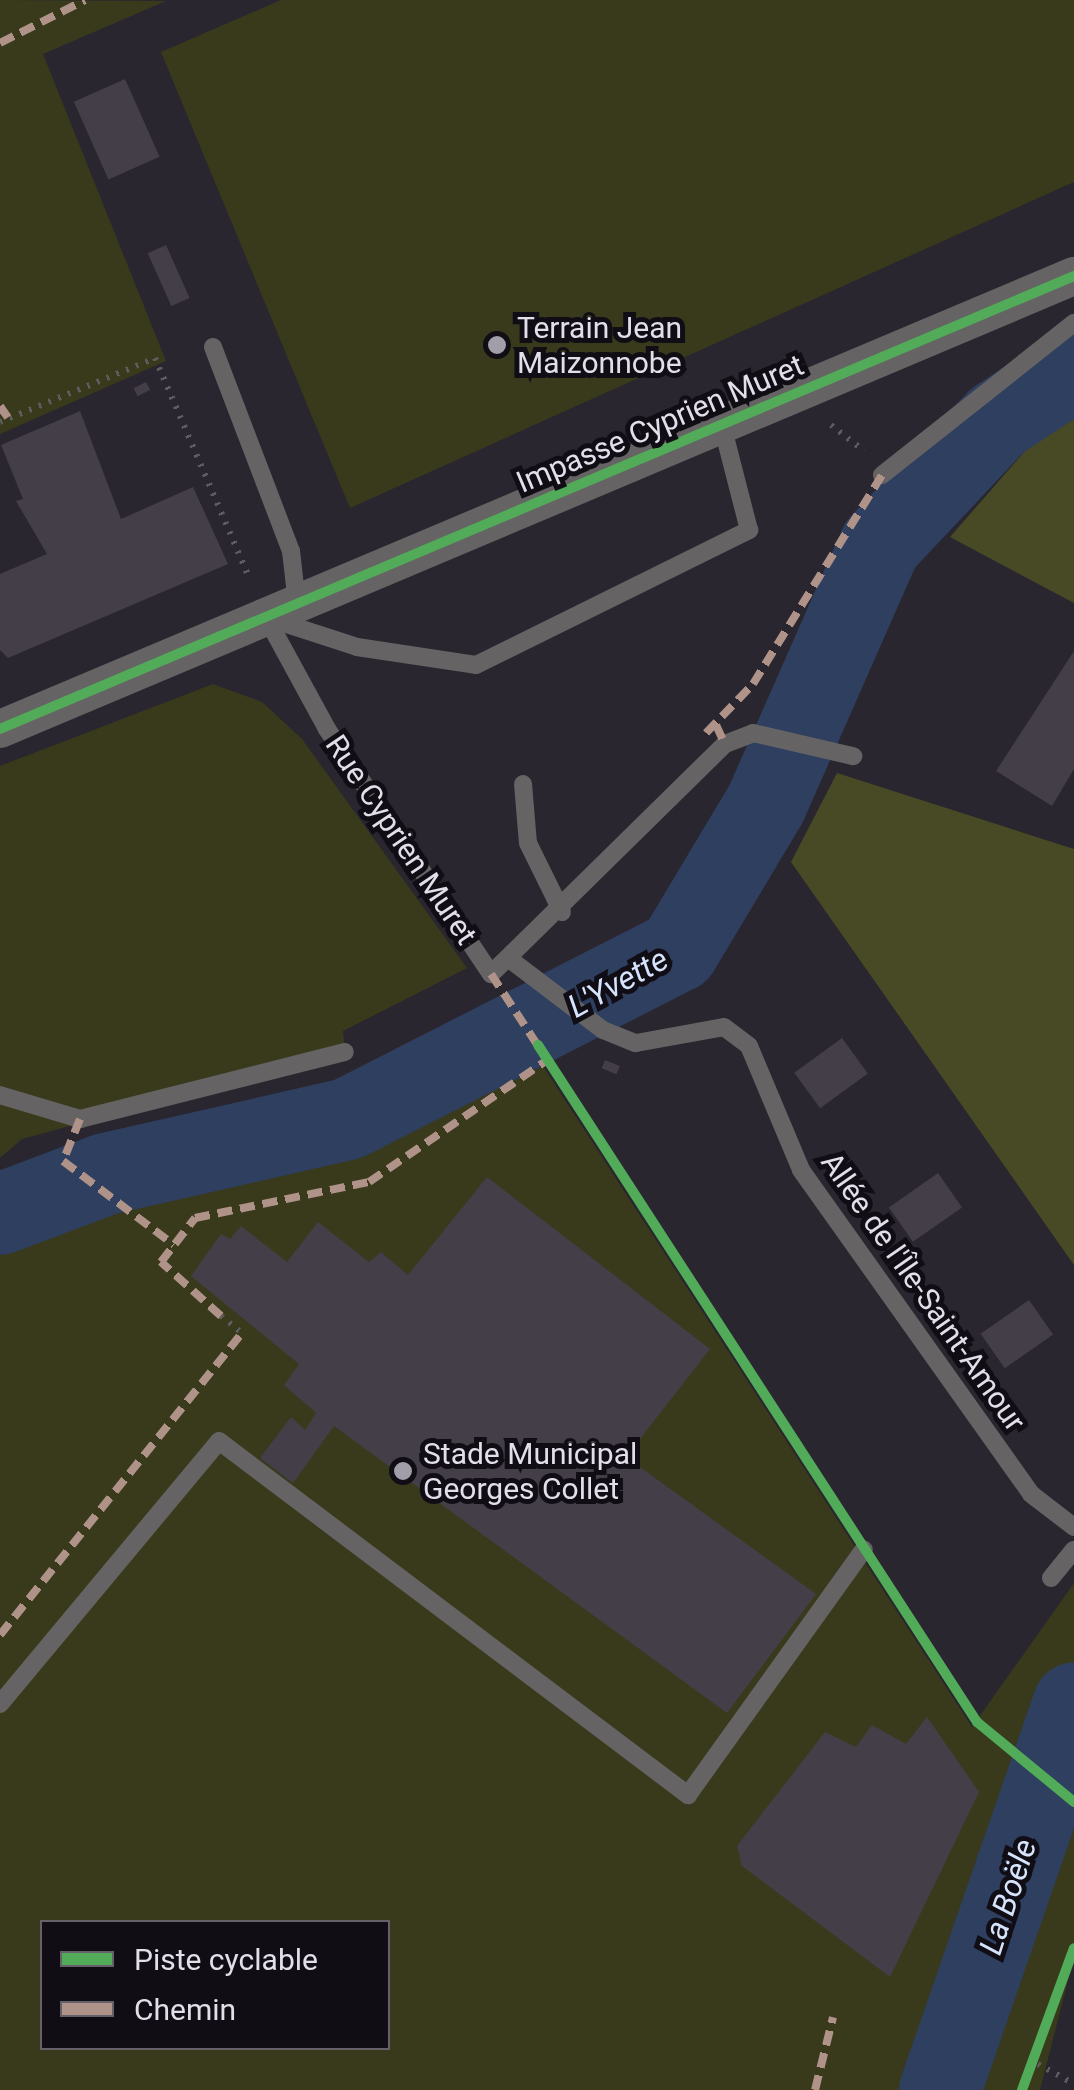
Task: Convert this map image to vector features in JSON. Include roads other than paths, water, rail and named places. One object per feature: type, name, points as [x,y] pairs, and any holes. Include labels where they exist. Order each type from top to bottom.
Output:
[{"type":"street","name":"Impasse Cyprien Muret","points":[[282,611],[784,399],[1067,287]]},
{"type":"street","points":[[0,729],[282,611]]},
{"type":"lane","points":[[882,475],[1074,322]]},
{"type":"lane","points":[[213,347],[292,551],[282,611],[357,648],[476,666],[748,530],[722,425]]},
{"type":"lane","name":"Rue Cyprien Muret","points":[[282,611],[327,729],[491,974],[562,912],[725,744],[753,733],[852,756]]},
{"type":"lane","points":[[522,784],[528,843],[562,912]]},
{"type":"lane","name":"Allée de l'Île-Saint-Amour","points":[[508,958],[603,1030],[636,1043],[724,1027],[749,1046],[801,1170],[1031,1494],[1074,1528]]},
{"type":"lane","points":[[0,1095],[80,1119],[345,1052]]},
{"type":"lane","points":[[0,1704],[218,1441],[688,1795],[864,1548]]},
{"type":"lane","points":[[1051,1578],[1074,1550]]},
{"type":"waterway","name":"L'Yvette","points":[[0,1214],[106,1174],[348,1119],[678,951],[766,804],[880,545],[998,420],[1074,370]]},
{"type":"waterway","name":"La Boële","points":[[940,2090],[1074,1704]]},
{"type":"place","name":"Terrain Jean Maizonnobe","points":[[497,345]]},
{"type":"place","name":"Stade Municipal Georges Collet","points":[[403,1471]]}]
